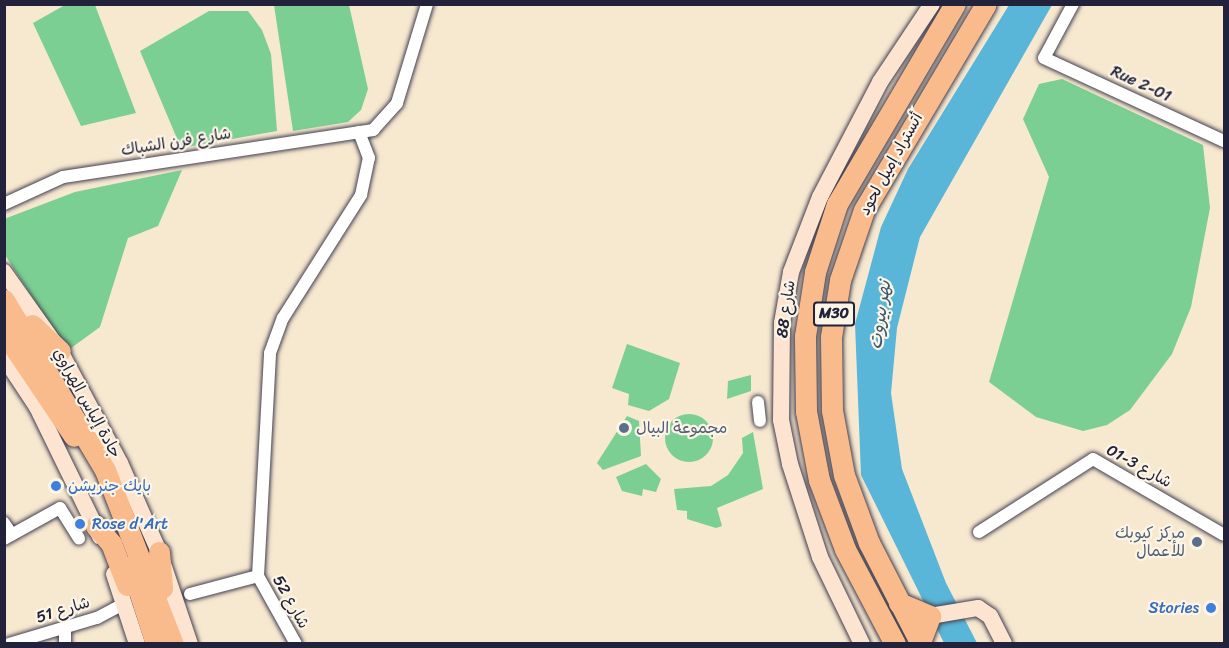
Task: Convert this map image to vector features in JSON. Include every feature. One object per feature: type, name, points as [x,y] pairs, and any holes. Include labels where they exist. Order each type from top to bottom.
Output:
[{"type":"highway","name":"أتستراد إميل لحود","points":[[895,644],[845,549],[819,480],[806,411],[805,336],[815,272],[837,204],[956,4]]},
{"type":"highway","name":"أتستراد إميل لحود","points":[[920,643],[899,603],[844,476],[831,401],[835,310],[864,210],[986,4]]},
{"type":"highway","points":[[4,294],[60,351]]},
{"type":"highway","name":"جادة إلياس الهراوي","points":[[4,300],[105,470],[160,643]]},
{"type":"highway","name":"جادة إلياس الهراوي","points":[[4,332],[93,472],[160,643]]},
{"type":"highway","points":[[4,344],[19,378]]},
{"type":"highway","points":[[96,525],[111,543],[141,621],[160,643]]},
{"type":"highway","points":[[159,552],[160,643]]},
{"type":"highway","points":[[899,603],[930,616],[920,643]]},
{"type":"street","name":"شارع فرن الشباك","points":[[4,204],[63,177],[373,130],[391,114],[427,4]]},
{"type":"street","name":"شارع 88","points":[[856,641],[820,557],[784,441],[782,324],[791,272],[819,197],[880,82],[932,4]]},
{"type":"street","name":"Rue 2-01","points":[[1074,4],[1044,58],[1224,141]]},
{"type":"street","points":[[190,594],[258,576],[270,353],[283,318],[362,195],[369,159],[359,132]]},
{"type":"street","name":"جادة إلياس الهراوي","points":[[4,272],[60,351],[120,464],[159,552],[190,644]]},
{"type":"street","points":[[4,357],[19,378],[82,494],[96,525],[123,608],[160,643]]},
{"type":"street","points":[[758,402],[760,421]]},
{"type":"street","name":"شارع 3-01","points":[[979,532],[1093,459],[1224,535]]},
{"type":"street","points":[[4,523],[8,537],[60,508],[79,539]]},
{"type":"street","name":"شارع 52","points":[[258,576],[296,644]]},
{"type":"street","name":"شارع 51","points":[[9,644],[123,608]]},
{"type":"street","points":[[930,616],[963,608],[990,616],[1004,644]]},
{"type":"street","points":[[65,627],[65,644]]},
{"type":"green space","points":[[65,5],[95,5],[136,113],[81,126],[33,23]]},
{"type":"green space","points":[[274,5],[349,5],[368,89],[361,110],[348,122],[293,131]]},
{"type":"green space","points":[[209,11],[248,11],[262,30],[271,54],[277,131],[181,148],[140,51]]},
{"type":"green space","points":[[1062,79],[1203,145],[1210,208],[1191,307],[1172,354],[1130,410],[1107,425],[1083,431],[1036,417],[989,382],[1049,177],[1023,119],[1039,84]]},
{"type":"green space","points":[[182,170],[158,226],[128,238],[100,327],[67,351],[5,255],[4,219],[75,192]]},
{"type":"green space","points":[[627,344],[680,363],[669,399],[649,411],[628,405],[629,394],[612,388]]},
{"type":"green space","points":[[751,375],[751,391],[727,399],[728,381]]},
{"type":"green space","points":[[684,414],[694,414],[706,421],[713,433],[713,443],[706,455],[694,462],[684,462],[669,451],[665,443],[665,433],[676,418]]},
{"type":"green space","points":[[627,416],[639,421],[641,456],[603,470],[597,463]]},
{"type":"green space","points":[[753,432],[763,489],[717,508],[722,526],[716,528],[687,519],[687,511],[677,510],[674,489],[711,486],[728,475],[743,453],[742,438]]},
{"type":"green space","points":[[646,464],[661,479],[656,492],[643,489],[642,496],[622,491],[616,477]]},
{"type":"water","name":"نهر بيروت","points":[[1009,5],[1052,5],[920,237],[897,328],[891,393],[902,469],[946,583],[977,643],[944,643],[861,475],[855,324],[881,227],[908,169]]},
{"type":"place","name":"مجموعة البيال","points":[[624,428]]},
{"type":"place","name":"بايك جنريشن","points":[[56,486]]},
{"type":"place","name":"Rose d'Art","points":[[80,524]]},
{"type":"place","name":"مركز كيوبك للأعمال","points":[[1197,542]]},
{"type":"place","name":"Stories","points":[[1211,608]]}]
